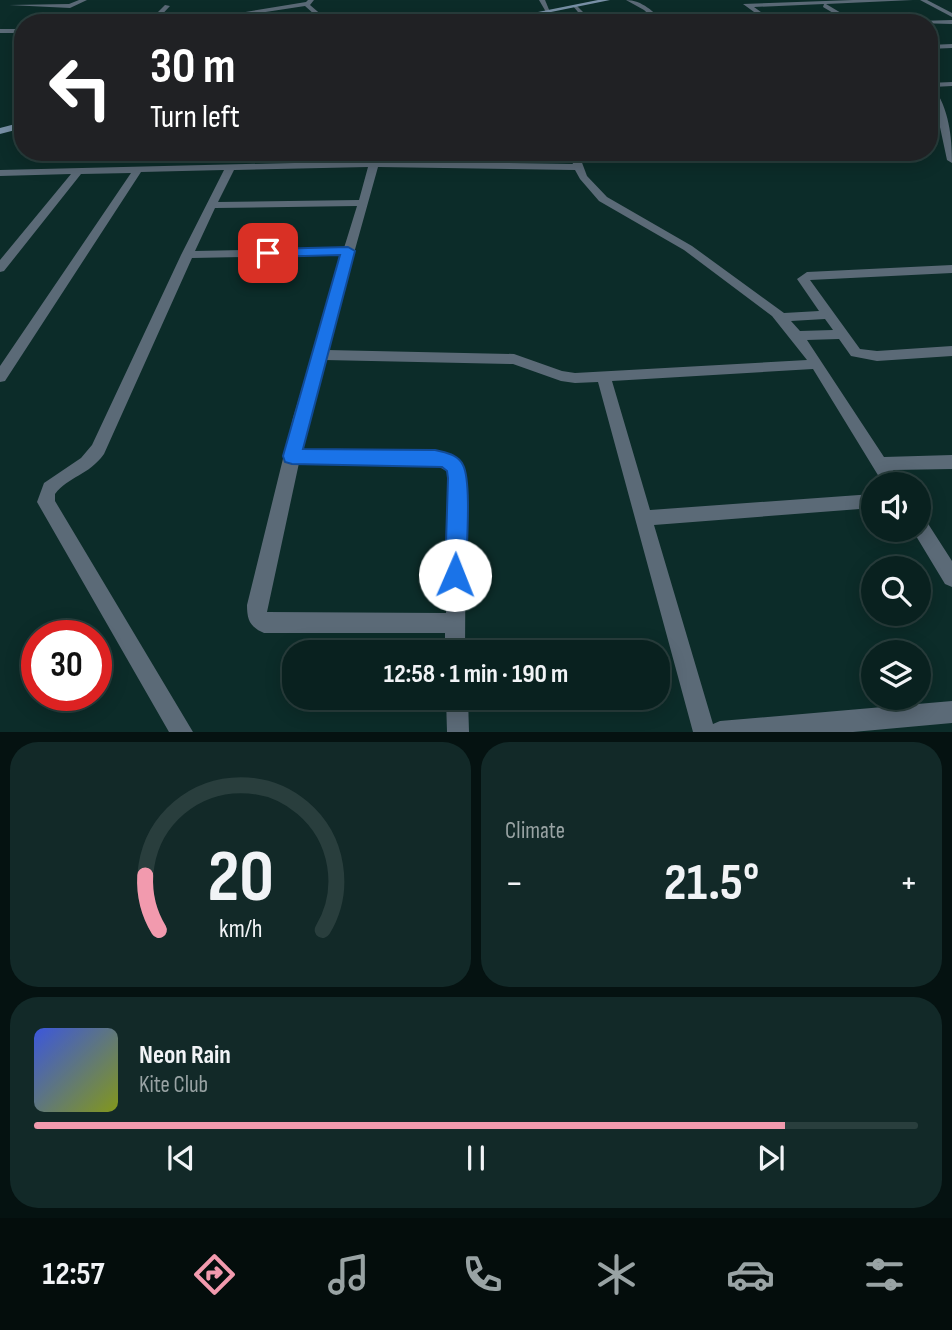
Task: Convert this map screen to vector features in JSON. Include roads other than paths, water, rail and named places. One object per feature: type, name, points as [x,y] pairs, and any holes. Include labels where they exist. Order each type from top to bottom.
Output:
[{"type":"street","points":[[41,5],[51,0]]},
{"type":"street","points":[[10,5],[70,6],[84,0]]},
{"type":"street","points":[[542,0],[548,11]]},
{"type":"street","points":[[533,14],[607,0]]},
{"type":"street","points":[[629,0],[652,14]]},
{"type":"street","points":[[738,0],[760,14]]},
{"type":"street","points":[[747,5],[910,0]]},
{"type":"street","points":[[923,0],[952,15]]},
{"type":"street","points":[[243,14],[308,2]]},
{"type":"street","points":[[807,2],[841,14]]},
{"type":"street","points":[[159,14],[167,6]]},
{"type":"street","points":[[575,6],[583,14]]},
{"type":"street","points":[[214,14],[218,7]]},
{"type":"street","points":[[938,99],[952,160]]},
{"type":"street","points":[[576,161],[591,188],[603,199],[688,248],[782,317],[817,364],[886,472]]},
{"type":"street","points":[[0,173],[374,164],[578,167]]},
{"type":"street","points":[[374,164],[292,456],[257,605],[257,617],[264,623],[273,624],[454,623]]},
{"type":"street","points":[[182,732],[46,502],[46,495],[58,479],[85,464],[98,449],[231,166]]},
{"type":"street","points":[[0,377],[139,168]]},
{"type":"street","points":[[0,268],[79,170]]},
{"type":"street","points":[[211,205],[361,203]]},
{"type":"street","points":[[187,255],[348,251]]},
{"type":"street","points":[[952,268],[803,279],[856,352],[867,356],[952,351]]},
{"type":"street","points":[[782,317],[828,315]]},
{"type":"street","points":[[797,336],[842,334]]},
{"type":"street","points":[[319,355],[514,359],[561,376],[604,378],[817,364]]},
{"type":"street","points":[[604,378],[704,732]]},
{"type":"street","points":[[292,456],[435,458],[447,461],[455,468],[458,478],[455,640]]},
{"type":"street","points":[[881,464],[952,462]]},
{"type":"street","points":[[644,518],[861,502]]},
{"type":"street","points":[[930,542],[952,578]]},
{"type":"street","points":[[457,710],[458,732]]},
{"type":"street","points":[[720,732],[952,712]]}]
